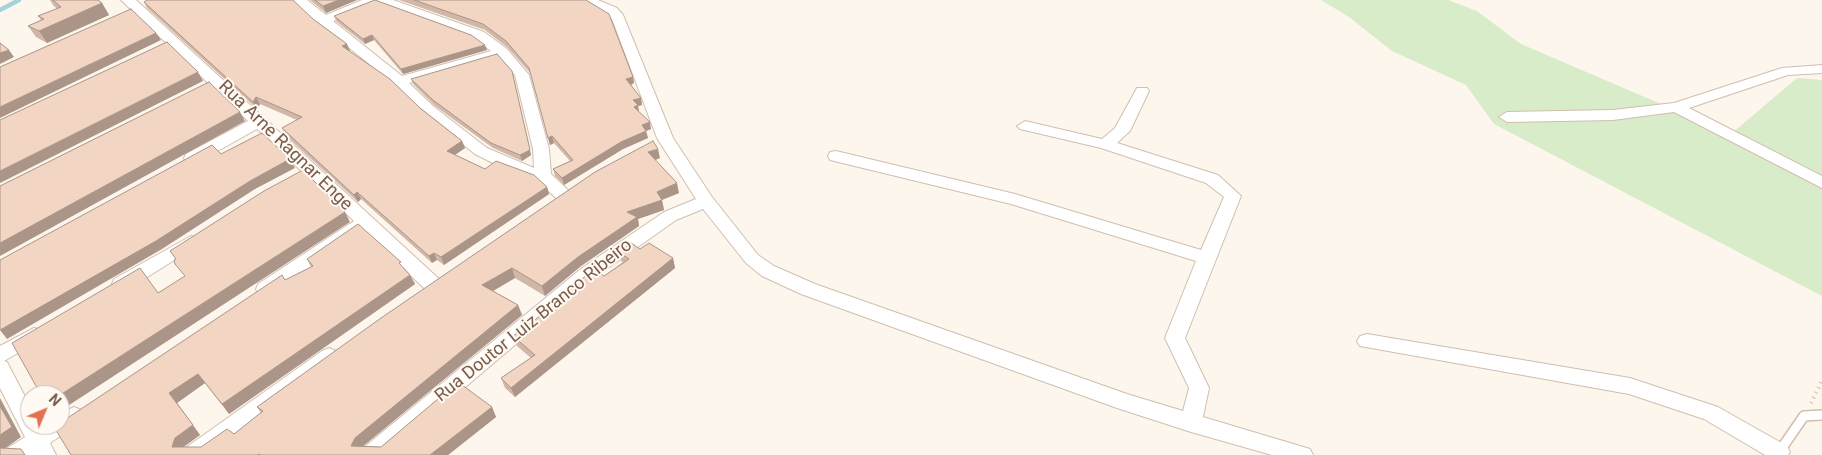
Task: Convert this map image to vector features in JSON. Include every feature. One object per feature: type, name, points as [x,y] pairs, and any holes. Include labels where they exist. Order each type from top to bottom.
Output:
[{"type":"street","points":[[298,0],[399,81],[429,110],[481,151],[518,169],[543,176],[570,190],[546,206]]},
{"type":"street","points":[[322,21],[374,0]]},
{"type":"street","points":[[380,0],[467,28],[502,52],[522,75],[541,149],[543,176]]},
{"type":"street","points":[[587,0],[612,11],[618,18],[657,142],[752,259],[768,271],[786,280],[1124,402],[1302,455]]},
{"type":"street","name":"Rua Arne Ragnar Enge","points":[[120,17],[132,5],[174,42],[258,122],[302,173],[365,222],[425,290],[449,273]]},
{"type":"street","points":[[156,51],[174,42]]},
{"type":"street","points":[[399,81],[502,52]]},
{"type":"street","points":[[1507,117],[1614,115],[1676,107],[1787,71],[1822,69]]},
{"type":"street","points":[[199,89],[216,80]]},
{"type":"street","points":[[1105,144],[1122,130],[1142,91]]},
{"type":"street","points":[[1676,107],[1822,183]]},
{"type":"street","points":[[180,164],[258,122]]},
{"type":"street","points":[[1025,126],[1105,144],[1212,179],[1233,196],[1206,258],[1175,338],[1199,388],[1191,423]]},
{"type":"street","points":[[836,156],[1015,199],[1206,258]]},
{"type":"street","name":"Rua Doutor Luiz Branco Ribeiro","points":[[370,455],[588,273],[670,216],[706,201]]},
{"type":"street","points":[[250,299],[365,222]]},
{"type":"street","points":[[102,295],[209,230]]},
{"type":"street","points":[[0,355],[51,325]]},
{"type":"street","points":[[1367,341],[1630,386],[1711,413],[1778,453]]},
{"type":"street","points":[[192,455],[347,343]]},
{"type":"street","points":[[0,368],[41,448]]},
{"type":"street","points":[[14,455],[41,448],[86,408]]},
{"type":"lane","points":[[1778,453],[1804,416],[1822,415]]},
{"type":"path","points":[[1804,416],[1822,381]]},
{"type":"green space","points":[[1321,0],[1448,0],[1477,11],[1521,44],[1731,134],[1797,78],[1822,80],[1822,296],[1494,124],[1466,85],[1392,51],[1349,17]]},
{"type":"building","points":[[53,0],[98,0],[102,3],[39,31],[28,26],[44,19],[38,16],[61,7]]},
{"type":"building","points":[[147,0],[293,0],[313,19],[347,44],[342,46],[390,79],[420,108],[462,141],[447,151],[485,169],[496,161],[534,175],[547,187],[441,257],[434,253],[429,256],[357,192],[354,195],[282,128],[302,117],[256,97],[253,102],[144,2]]},
{"type":"building","points":[[315,0],[339,0],[323,6]]},
{"type":"building","points":[[375,0],[471,35],[485,45],[401,69],[372,35],[363,39],[334,16]]},
{"type":"building","points":[[414,0],[586,0],[609,14],[633,77],[626,79],[641,98],[633,100],[638,105],[634,107],[650,122],[642,125],[646,131],[621,142],[562,178],[553,169],[573,160],[552,136],[548,138],[529,68],[506,41],[483,24]]},
{"type":"building","points":[[131,9],[156,33],[0,107],[0,67]]},
{"type":"building","points":[[167,42],[198,72],[0,171],[0,120]]},
{"type":"building","points":[[0,43],[9,50],[0,53]]},
{"type":"building","points":[[497,54],[512,71],[530,150],[520,155],[491,143],[433,100],[411,79]]},
{"type":"building","points":[[209,82],[240,112],[0,243],[0,186]]},
{"type":"building","points":[[262,133],[290,159],[250,181],[156,241],[0,330],[0,260],[212,145],[221,154]]},
{"type":"building","points":[[653,141],[658,149],[648,152],[677,183],[657,192],[662,200],[627,212],[637,217],[578,257],[542,286],[512,268],[482,285],[518,305],[355,438],[351,446],[381,447],[458,382],[492,407],[430,455],[71,455],[59,435],[70,435],[70,416],[282,275],[285,280],[313,266],[307,259],[358,224],[401,262],[399,263],[410,275],[222,404],[198,374],[169,393],[193,425],[175,438],[172,447],[201,447],[227,429],[234,434],[263,411],[257,407],[381,318],[595,172]]},
{"type":"building","points":[[303,170],[345,212],[70,389],[70,385],[35,385],[12,343],[140,268],[158,293],[185,276],[175,264],[174,260],[176,259],[170,251],[264,191]]},
{"type":"building","points":[[631,243],[640,249],[649,243],[673,258],[511,388],[501,378],[535,355],[513,336],[563,299],[560,297],[594,269],[604,276],[629,259],[619,252]]},
{"type":"building","points":[[0,406],[12,427],[0,435]]},
{"type":"building","points":[[0,448],[21,449],[25,455],[0,455]]},
{"type":"waterway","points":[[0,10],[19,0]]}]
